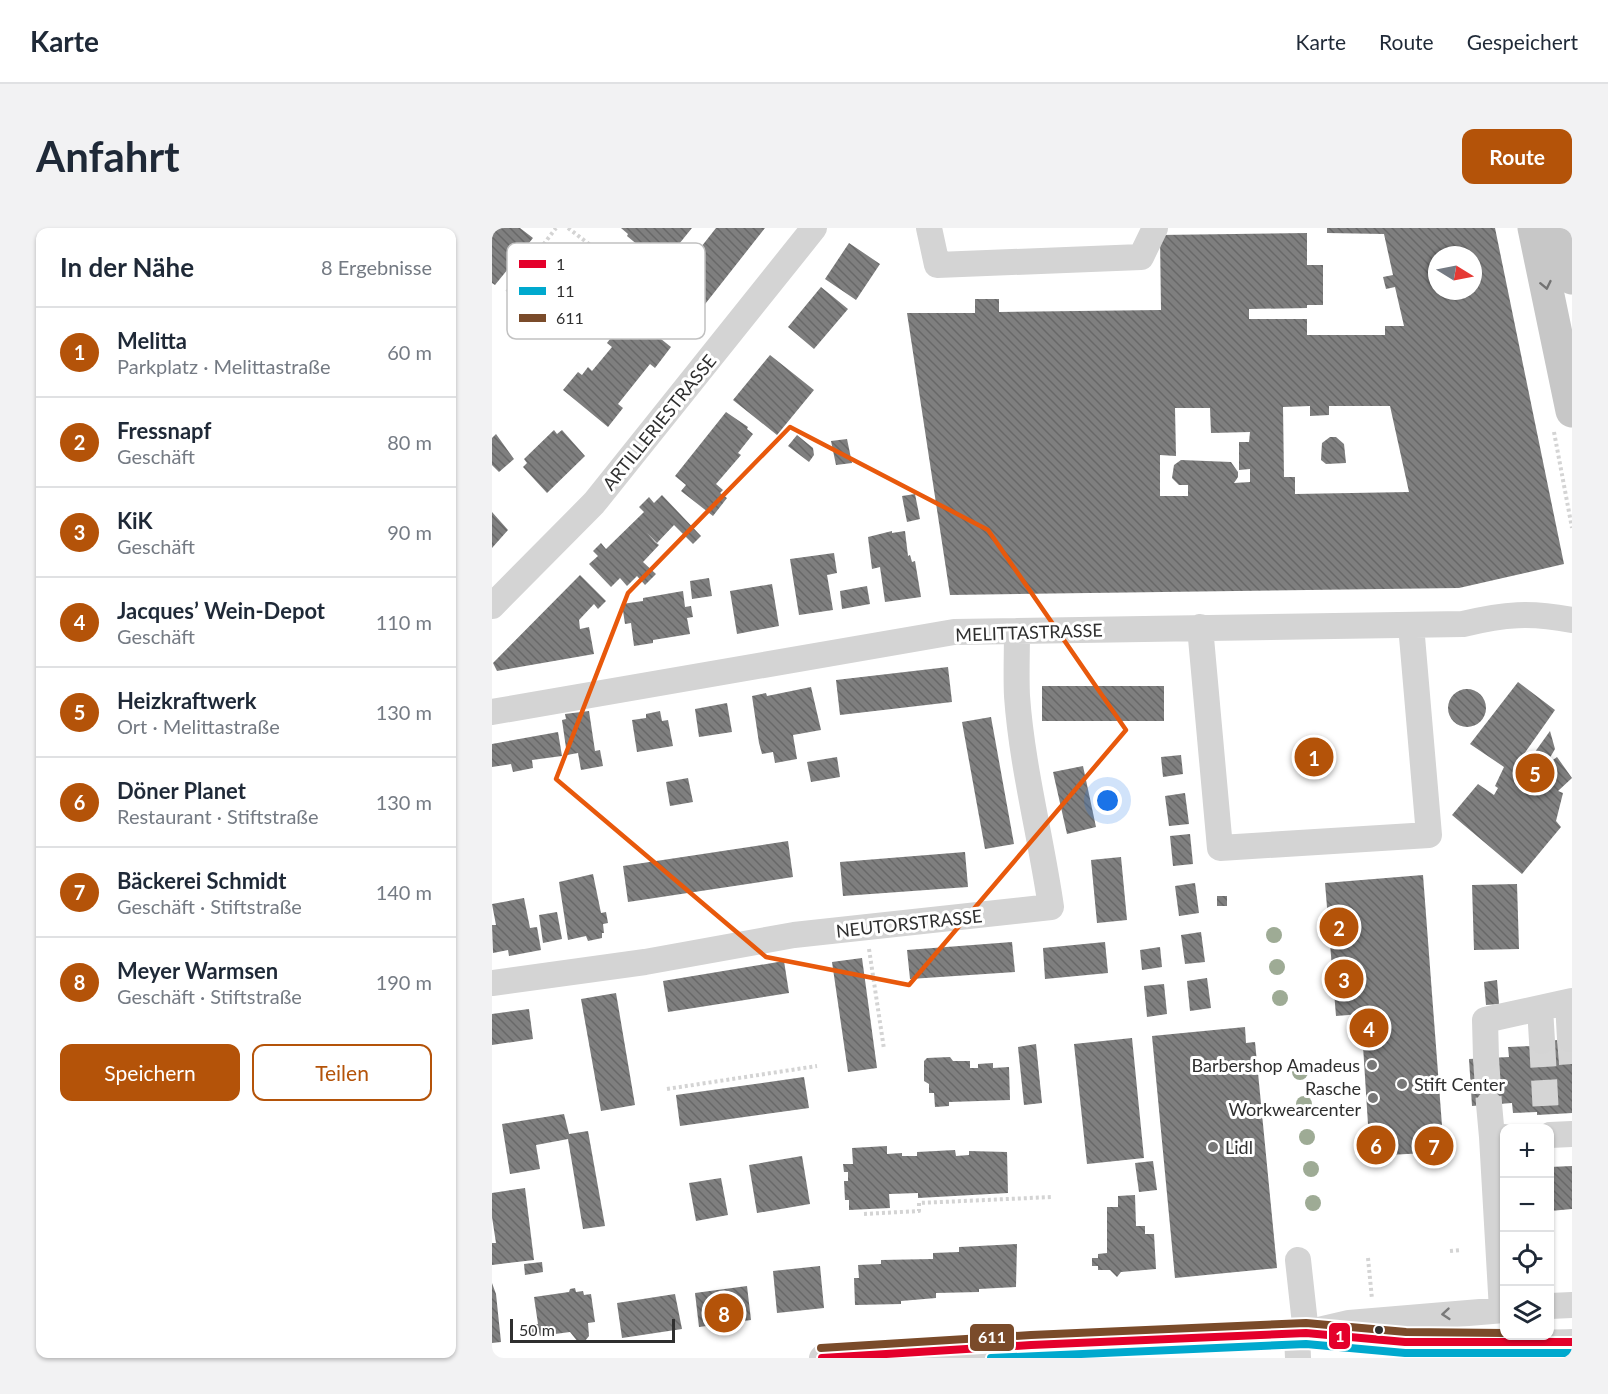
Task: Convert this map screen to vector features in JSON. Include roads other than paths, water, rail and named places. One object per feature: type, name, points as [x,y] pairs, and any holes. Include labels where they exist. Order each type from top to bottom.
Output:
[{"type":"main road","points":[[1534,228],[1572,411]]},
{"type":"main road","points":[[1562,228],[1572,278]]},
{"type":"street","name":"ARTILLERIESTRASSE","points":[[492,606],[594,502],[814,228]]},
{"type":"street","points":[[929,228],[937,265],[1141,257],[1155,228]]},
{"type":"street","name":"MELITTASTRASSE","points":[[492,712],[954,632],[1463,624],[1513,615],[1543,615],[1572,620]]},
{"type":"street","points":[[1200,627],[1220,848],[1429,835],[1411,625]]},
{"type":"street","name":"NEUTORSTRASSE","points":[[492,982],[645,962],[794,935],[1051,907],[1018,706],[1017,631]]},
{"type":"street","points":[[1486,1058],[1485,1020],[1570,1001],[1570,1040]]},
{"type":"street","points":[[1540,1008],[1542,1041]]},
{"type":"street","points":[[1490,1104],[1498,1137],[1502,1286]]},
{"type":"street","points":[[1554,1128],[1572,1134]]},
{"type":"street","points":[[1298,1260],[1300,1342]]},
{"type":"street","points":[[1554,1306],[1572,1305]]},
{"type":"street","points":[[1300,1342],[1349,1323],[1500,1310]]},
{"type":"street","points":[[822,1358],[1349,1339],[1420,1344],[1572,1342]]},
{"type":"tunnel","points":[[1570,1039],[1572,1064]]},
{"type":"tunnel","points":[[1542,1041],[1546,1115]]},
{"type":"tunnel","points":[[1486,1058],[1489,1104]]},
{"type":"place","name":"Melitta","points":[[1314,757]]},
{"type":"place","name":"Heizkraftwerk","points":[[1535,773]]},
{"type":"place","name":"Fressnapf","points":[[1339,927]]},
{"type":"place","name":"KiK","points":[[1344,979]]},
{"type":"place","name":"Jacques’ Wein-Depot","points":[[1369,1028]]},
{"type":"place","name":"Barbershop Amadeus","points":[[1372,1065]]},
{"type":"place","name":"Stift Center","points":[[1402,1084]]},
{"type":"place","name":"Rasche Workwearcenter","points":[[1373,1098]]},
{"type":"place","name":"Döner Planet","points":[[1376,1145]]},
{"type":"place","name":"Bäckerei Schmidt","points":[[1434,1146]]},
{"type":"place","name":"Lidl","points":[[1213,1147]]},
{"type":"place","name":"Meyer Warmsen","points":[[724,1313]]}]
